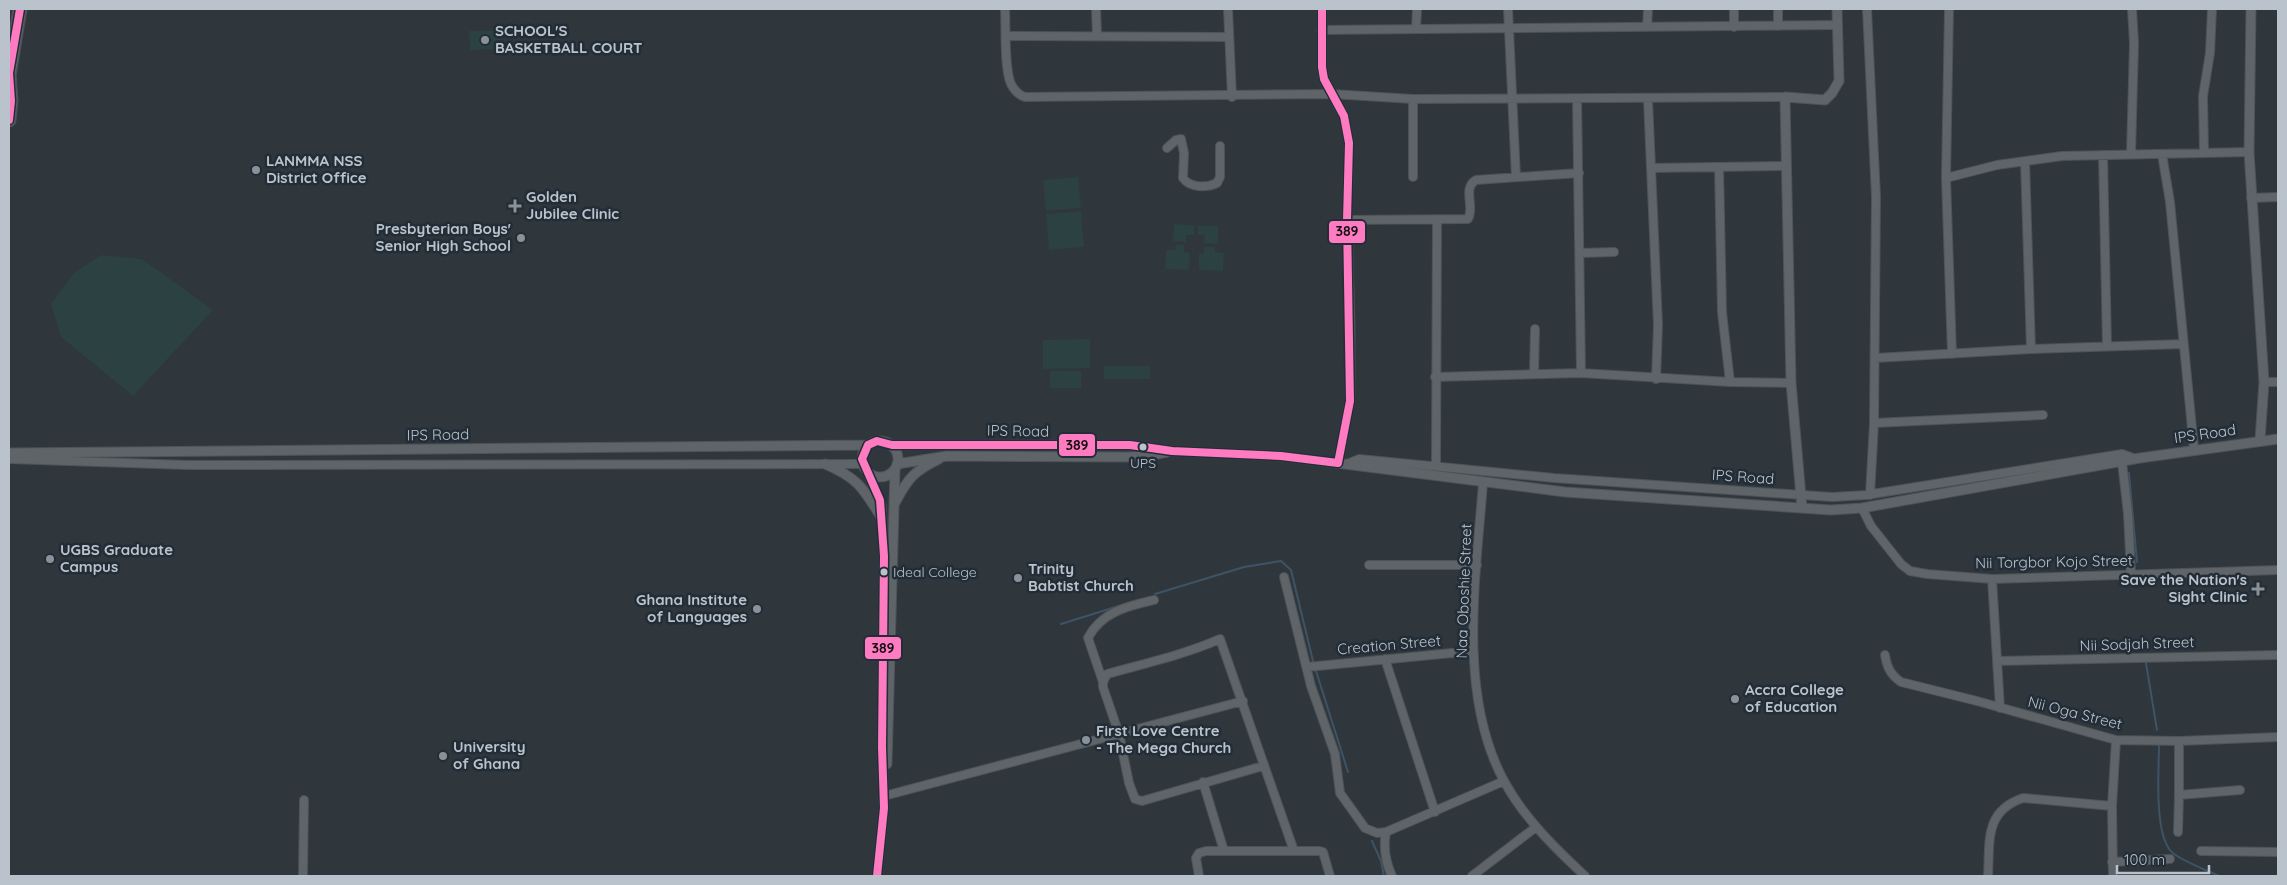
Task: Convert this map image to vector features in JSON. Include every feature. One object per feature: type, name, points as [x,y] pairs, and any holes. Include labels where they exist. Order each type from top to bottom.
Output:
[{"type":"highway","points":[[9,120],[11,102],[9,75],[20,9]]},
{"type":"street","points":[[1005,9],[1010,83],[1020,95],[1025,97],[1232,97],[1332,94],[1413,99],[1648,100],[1785,97],[1825,100],[1839,81],[1837,9]]},
{"type":"street","points":[[1096,9],[1097,36]]},
{"type":"street","points":[[1228,9],[1232,97]]},
{"type":"street","points":[[1322,9],[1322,67],[1324,79],[1344,116],[1349,143],[1346,220],[1350,327],[1350,402],[1342,463]]},
{"type":"street","points":[[1416,29],[1417,9]]},
{"type":"street","points":[[1508,9],[1516,177]]},
{"type":"street","points":[[1647,27],[1648,9]]},
{"type":"street","points":[[1734,9],[1734,26]]},
{"type":"street","points":[[1778,9],[1778,26]]},
{"type":"street","points":[[1867,9],[1875,148],[1875,358],[1870,495]]},
{"type":"street","points":[[1949,9],[1946,178],[1952,354]]},
{"type":"street","points":[[2131,154],[2134,43],[2132,9]]},
{"type":"street","points":[[2204,152],[2203,96],[2210,53],[2212,9]]},
{"type":"street","points":[[2251,9],[2249,152],[2263,343],[2264,382],[2260,440]]},
{"type":"street","points":[[1321,30],[1837,25]]},
{"type":"street","points":[[1006,36],[1228,37]]},
{"type":"street","points":[[1785,97],[1791,383],[1802,508]]},
{"type":"street","points":[[1413,99],[1413,177]]},
{"type":"street","points":[[1577,99],[1582,373]]},
{"type":"street","points":[[1648,100],[1658,325],[1656,379]]},
{"type":"street","points":[[1167,148],[1176,140],[1181,139],[1184,153],[1183,178],[1185,182],[1196,186],[1217,183],[1220,176],[1220,146]]},
{"type":"street","points":[[1946,178],[2025,161],[2103,155],[2249,152]]},
{"type":"street","points":[[2162,154],[2170,202],[2194,449]]},
{"type":"street","points":[[2103,155],[2107,346]]},
{"type":"street","points":[[2025,161],[2031,349]]},
{"type":"street","points":[[1651,168],[1786,166]]},
{"type":"street","points":[[1719,167],[1722,312],[1730,382]]},
{"type":"street","points":[[1346,220],[1468,219],[1470,215],[1469,187],[1476,180],[1579,174]]},
{"type":"street","points":[[2251,198],[2278,197]]},
{"type":"street","points":[[1436,466],[1437,220]]},
{"type":"street","points":[[1580,253],[1614,252]]},
{"type":"street","points":[[1534,329],[1534,374]]},
{"type":"street","points":[[1875,358],[2031,349],[2183,344]]},
{"type":"street","points":[[1435,377],[1582,373],[1656,379],[1791,383]]},
{"type":"street","points":[[2264,382],[2278,382]]},
{"type":"street","points":[[1874,423],[2043,415]]},
{"type":"street","name":"IPS Road","points":[[892,445],[1130,445],[1172,451],[1281,456],[1565,492],[1831,510],[1862,508],[2194,449],[2278,439]]},
{"type":"street","points":[[877,876],[884,796],[883,779],[883,520],[880,500],[862,464],[862,454],[868,445],[877,441],[892,445],[897,454],[888,757],[883,779]]},
{"type":"street","name":"IPS Road","points":[[9,453],[868,445]]},
{"type":"street","name":"IPS Road","points":[[896,466],[947,456],[1128,457],[1148,456],[1172,451]]},
{"type":"street","name":"IPS Road","points":[[1342,463],[1359,458],[1571,479],[1832,497],[1870,495],[2122,454],[2136,459]]},
{"type":"street","points":[[894,505],[909,478],[916,471],[947,456]]},
{"type":"street","points":[[9,459],[187,465],[862,464]]},
{"type":"street","points":[[2122,462],[2128,514],[2131,574]]},
{"type":"street","points":[[825,464],[843,472],[861,486],[883,520]]},
{"type":"street","points":[[868,473],[883,477],[896,466]]},
{"type":"street","name":"Naa Oboshie Street","points":[[1483,482],[1477,565],[1474,654],[1483,727],[1504,781],[1536,827],[1585,876]]},
{"type":"street","name":"Nii Torgbor Kojo Street","points":[[1862,508],[1871,526],[1891,553],[1910,571],[1927,574],[1992,579],[2278,570]]},
{"type":"street","points":[[1369,565],[1477,565]]},
{"type":"street","points":[[1284,577],[1306,667],[1334,754],[1340,792],[1365,828],[1377,833],[1386,832],[1504,781]]},
{"type":"street","points":[[1992,579],[2000,708]]},
{"type":"street","points":[[1154,600],[1109,614],[1094,626],[1088,638],[1103,682],[1118,734],[1129,784],[1135,799],[1142,801],[1264,766]]},
{"type":"street","points":[[1103,682],[1108,674],[1187,653],[1220,640],[1294,852]]},
{"type":"street","name":"Creation Street","points":[[1306,667],[1452,653],[1474,654]]},
{"type":"street","name":"Nii Oga Street","points":[[1885,655],[1888,669],[1901,682],[2116,740],[2179,741],[2278,737]]},
{"type":"street","name":"Nii Sodjah Street","points":[[1997,661],[2278,655]]},
{"type":"street","points":[[1385,659],[1435,812]]},
{"type":"street","points":[[884,796],[1242,701]]},
{"type":"street","points":[[2112,876],[2112,806],[2116,740]]},
{"type":"street","points":[[2178,832],[2179,741]]},
{"type":"street","points":[[1203,782],[1224,851]]},
{"type":"street","points":[[2179,795],[2240,790]]},
{"type":"street","points":[[1988,876],[1990,832],[1996,816],[2010,803],[2023,798],[2112,806]]},
{"type":"street","points":[[303,876],[304,800]]},
{"type":"street","points":[[1472,876],[1536,827]]},
{"type":"street","points":[[1386,832],[1384,849],[1386,864],[1392,876]]},
{"type":"street","points":[[1199,876],[1196,858],[1199,853],[1224,851],[1323,852],[1330,876]]},
{"type":"street","points":[[2201,851],[2278,852]]},
{"type":"street","points":[[2112,862],[2170,859]]},
{"type":"green space","name":"SCHOOL'S BASKETBALL COURT","points":[[501,30],[502,49],[470,50],[469,31]]},
{"type":"green space","points":[[1078,177],[1081,208],[1046,211],[1043,180]]},
{"type":"green space","points":[[1081,211],[1084,247],[1049,250],[1046,214]]},
{"type":"green space","points":[[1174,224],[1194,225],[1194,235],[1186,235],[1186,242],[1173,241]]},
{"type":"green space","points":[[1198,226],[1218,226],[1218,244],[1204,243],[1205,235],[1198,235]]},
{"type":"green space","points":[[1176,245],[1184,245],[1184,252],[1190,253],[1189,270],[1165,269],[1166,250],[1175,250]]},
{"type":"green space","points":[[1204,247],[1215,247],[1215,252],[1224,253],[1223,271],[1199,270],[1199,254],[1204,254]]},
{"type":"green space","points":[[101,255],[142,259],[213,310],[133,396],[61,337],[51,304],[74,273]]},
{"type":"green space","points":[[1090,339],[1090,368],[1043,369],[1043,340]]},
{"type":"green space","points":[[1104,366],[1150,366],[1150,379],[1104,379]]},
{"type":"green space","points":[[1050,371],[1081,371],[1081,388],[1050,388]]},
{"type":"waterway","points":[[2129,473],[2137,562]]},
{"type":"waterway","points":[[1155,594],[1244,567],[1281,561],[1291,570],[1313,661]]},
{"type":"waterway","points":[[1061,624],[1138,600]]},
{"type":"waterway","points":[[2146,663],[2157,730]]},
{"type":"waterway","points":[[1316,671],[1348,772]]},
{"type":"waterway","points":[[2159,745],[2158,786],[2160,819],[2167,846],[2179,857],[2219,876]]},
{"type":"waterway","points":[[1372,841],[1381,861],[1384,876]]},
{"type":"transit line","name":"389","points":[[9,120],[11,101],[9,73],[20,9]]},
{"type":"transit line","name":"389","points":[[877,876],[884,808],[882,747],[884,556],[880,500],[862,459],[868,445],[877,441],[892,445],[1130,445],[1172,451],[1281,456],[1338,463],[1350,401],[1347,220],[1349,143],[1344,116],[1324,79],[1322,67],[1322,9]]},
{"type":"place","name":"SCHOOL'S BASKETBALL COURT","points":[[485,40]]},
{"type":"place","name":"LANMMA NSS District Office","points":[[256,170]]},
{"type":"place","name":"Golden Jubilee Clinic","points":[[515,206]]},
{"type":"place","name":"Presbyterian Boys' Senior High School","points":[[521,238]]},
{"type":"place","name":"UPS","points":[[1143,447]]},
{"type":"place","name":"UGBS Graduate Campus","points":[[50,559]]},
{"type":"place","name":"Ideal College","points":[[884,572]]},
{"type":"place","name":"Trinity Babtist Church","points":[[1018,578]]},
{"type":"place","name":"Save the Nation's Sight Clinic","points":[[2258,589]]},
{"type":"place","name":"Ghana Institute of Languages","points":[[757,609]]},
{"type":"place","name":"Accra College of Education","points":[[1735,699]]},
{"type":"place","name":"First Love Centre - The Mega Church","points":[[1086,740]]},
{"type":"place","name":"University of Ghana","points":[[443,756]]}]
